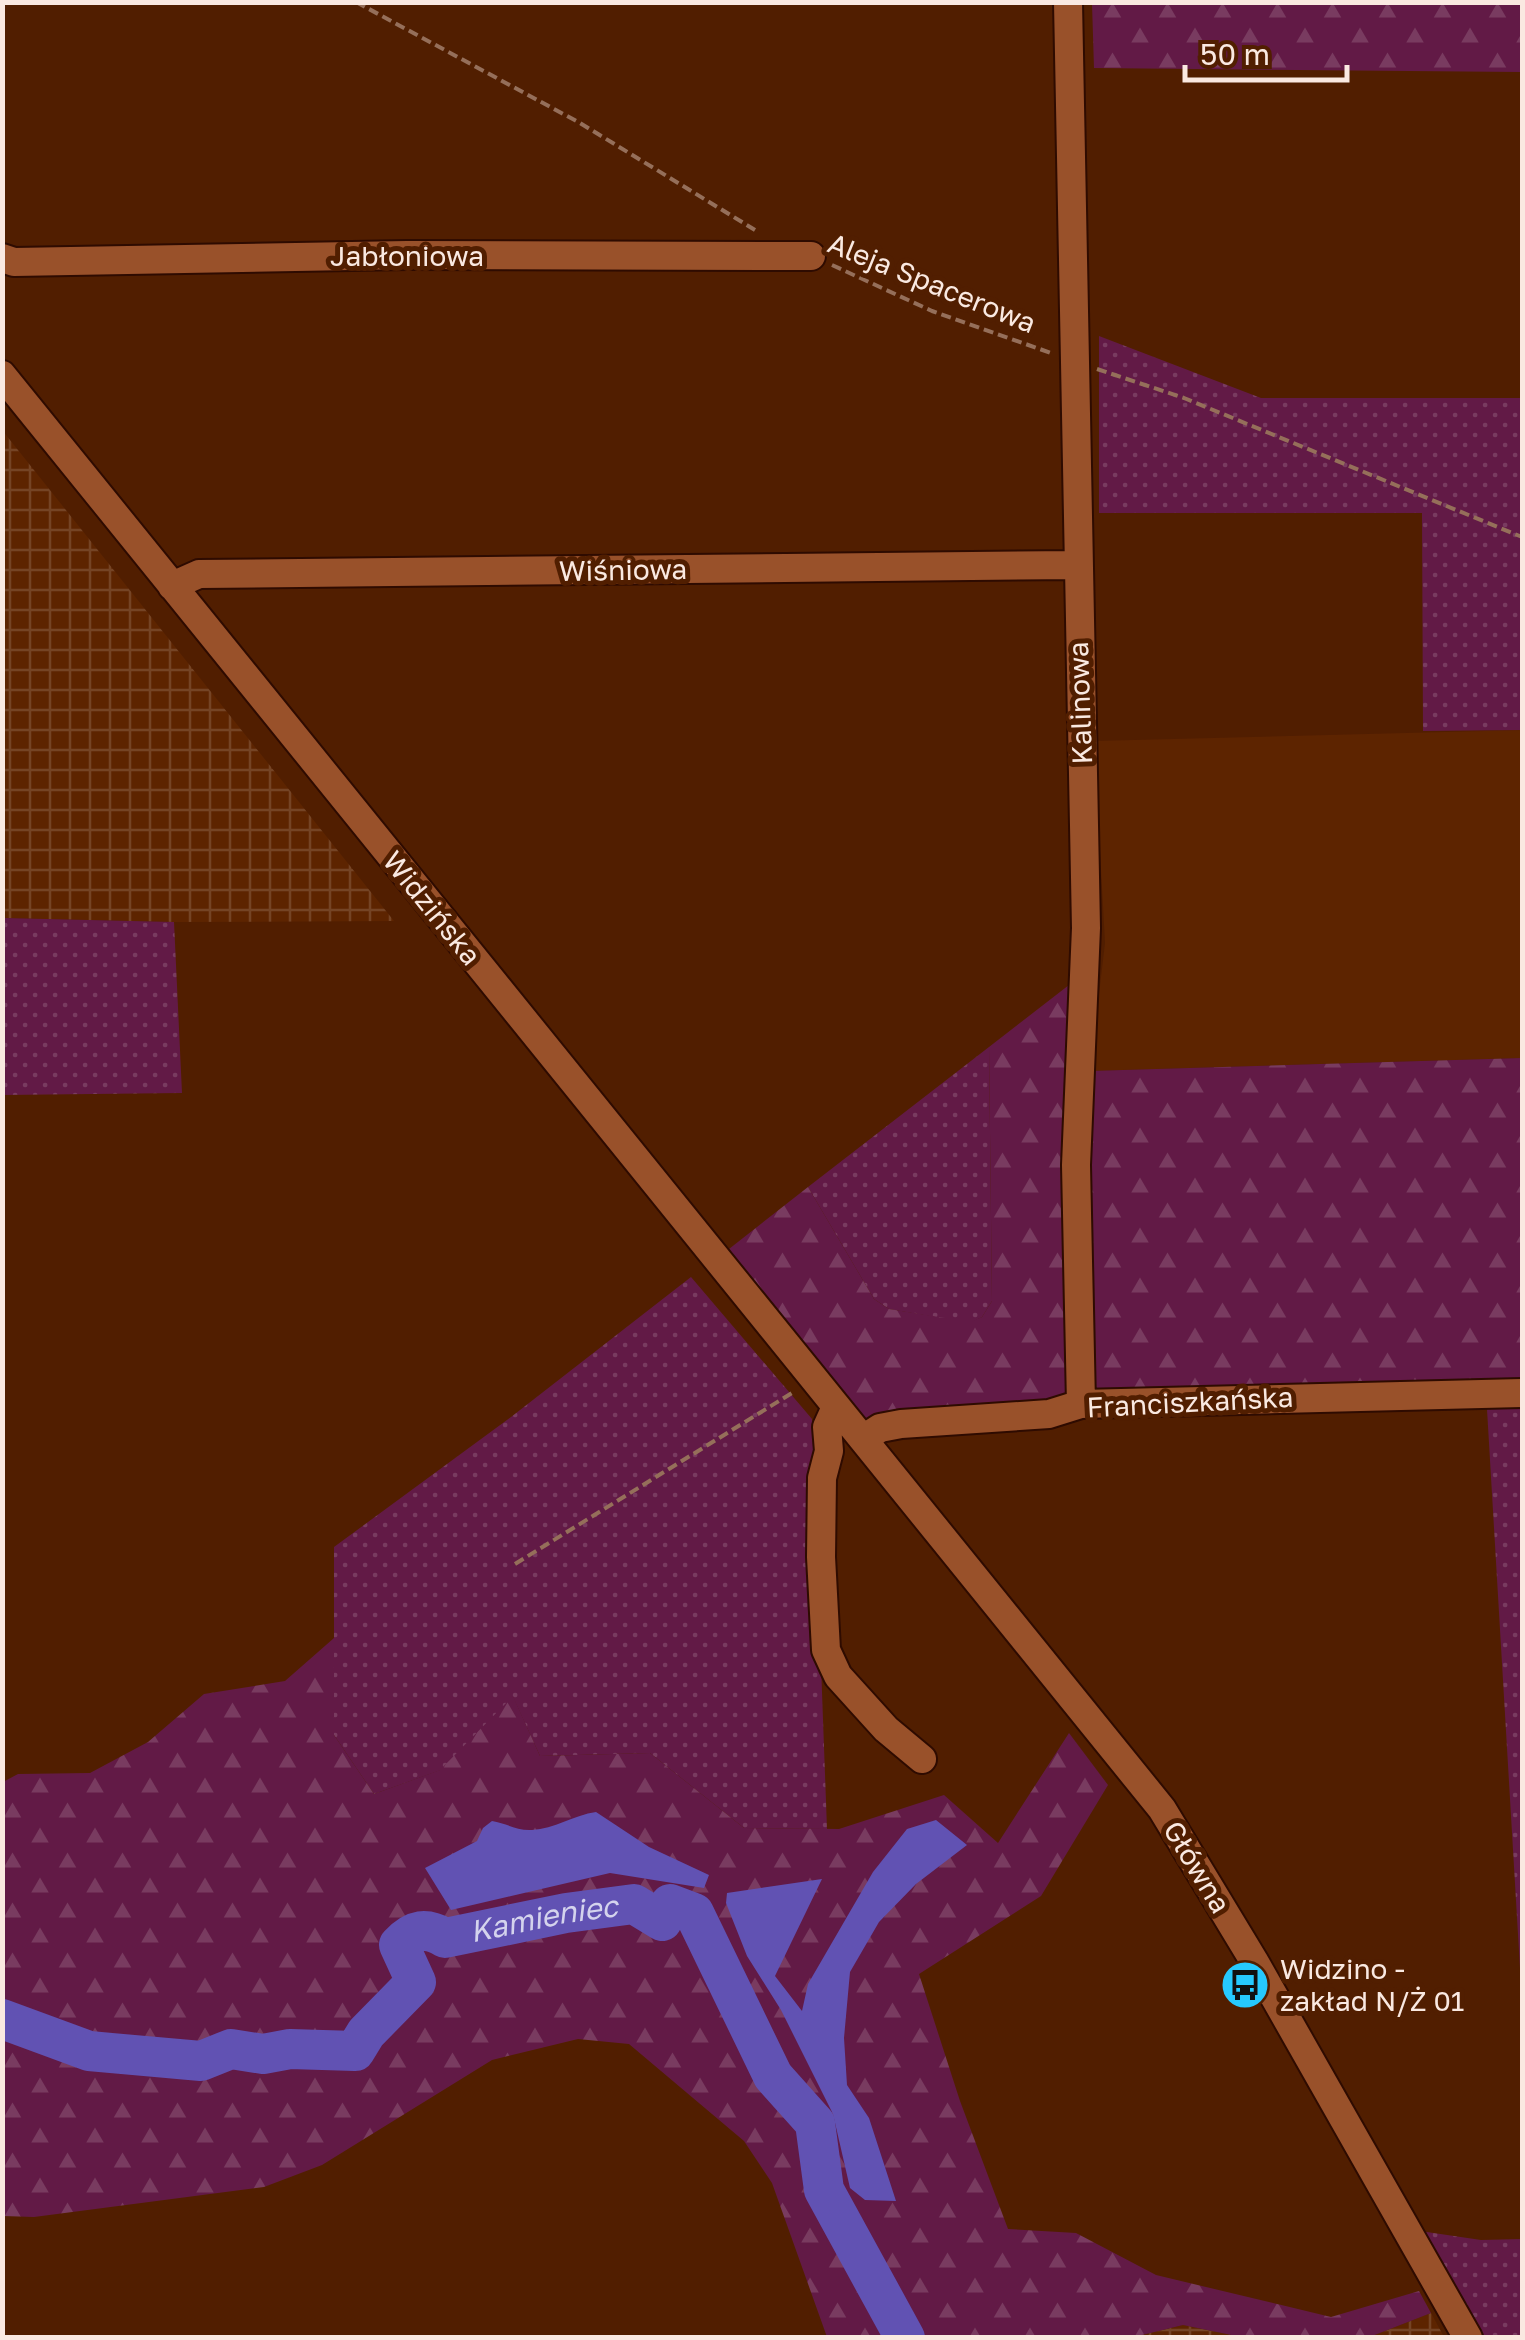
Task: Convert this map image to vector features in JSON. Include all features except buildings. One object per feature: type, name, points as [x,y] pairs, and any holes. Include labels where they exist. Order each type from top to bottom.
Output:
[{"type":"street","name":"Kalinowa","points":[[1068,2],[1086,928],[1076,1165],[1081,1404]]},
{"type":"street","name":"Jabłoniowa","points":[[2,258],[14,262],[406,255],[812,256]]},
{"type":"street","name":"Widzińska","points":[[2,375],[863,1439]]},
{"type":"street","name":"Wiśniowa","points":[[172,586],[198,574],[1076,566]]},
{"type":"street","name":"Franciszkańska","points":[[863,1439],[880,1428],[901,1424],[1049,1414],[1081,1404],[1522,1393]]},
{"type":"street","points":[[836,1407],[826,1426],[829,1451],[822,1478],[826,1650],[838,1676],[886,1728],[922,1759]]},
{"type":"street","name":"Główna","points":[[863,1439],[1162,1809],[1226,1913],[1468,2338]]},
{"type":"path","points":[[356,2],[580,122],[738,223],[768,236]]},
{"type":"path","name":"Aleja Spacerowa","points":[[812,256],[932,311],[1184,398],[1522,537]]},
{"type":"path","points":[[516,1564],[813,1380]]},
{"type":"shaded area","points":[[2,430],[394,921],[3,918]]},
{"type":"shaded area","points":[[1522,730],[1522,1058],[1090,1071],[1105,943],[1094,741]]},
{"type":"shaded area","points":[[596,1812],[649,1847],[709,1875],[704,1888],[610,1873],[451,1910],[425,1868],[477,1841],[492,1821],[532,1830]]},
{"type":"shaded area","points":[[936,1820],[967,1845],[916,1884],[879,1922],[850,1972],[844,2038],[847,2085],[869,2118],[896,2201],[865,2200],[850,2188],[833,2114],[781,2010],[747,1956],[726,1903],[727,1893],[822,1879],[775,1976],[802,2011],[808,1984],[873,1872],[907,1829]]},
{"type":"shaded area","points":[[1431,2313],[1444,2337],[1367,2338]]},
{"type":"shaded area","points":[[1183,2325],[1241,2337],[1130,2338]]},
{"type":"green space","points":[[1092,3],[1522,3],[1522,72],[1094,68]]},
{"type":"green space","points":[[1099,336],[1261,398],[1522,398],[1522,730],[1423,731],[1422,513],[1099,513]]},
{"type":"green space","points":[[3,918],[174,922],[182,1093],[3,1095]]},
{"type":"green space","points":[[1069,985],[1063,1139],[1069,1394],[1056,1402],[892,1410],[866,1422],[729,1249],[808,1187],[874,1299],[889,1309],[970,1322],[982,1317],[992,1301],[989,1047]]},
{"type":"green space","points":[[989,1047],[992,1301],[982,1317],[970,1323],[889,1309],[874,1299],[808,1187]]},
{"type":"green space","points":[[1522,1058],[1522,1382],[1094,1393],[1090,1071]]},
{"type":"green space","points":[[691,1277],[812,1419],[827,1829],[744,1828],[650,1753],[540,1756],[513,1697],[441,1770],[374,1794],[334,1735],[334,1547],[511,1417]]},
{"type":"green space","points":[[1522,1408],[1522,2002],[1487,1409]]},
{"type":"green space","points":[[334,1638],[334,1735],[374,1794],[440,1770],[513,1696],[540,1756],[650,1753],[744,1828],[839,1829],[944,1795],[998,1843],[1069,1733],[1108,1785],[1041,1896],[919,1974],[960,2101],[1008,2229],[1076,2233],[1156,2275],[1331,2317],[1419,2291],[1431,2313],[1367,2338],[1241,2337],[1183,2325],[1130,2338],[827,2337],[772,2183],[744,2141],[629,2044],[578,2039],[492,2060],[322,2165],[264,2187],[34,2217],[3,2216],[3,1782],[18,1774],[90,1773],[148,1742],[204,1694],[285,1681]]},
{"type":"green space","points":[[1420,2231],[1481,2240],[1522,2239],[1522,2337],[1485,2337]]},
{"type":"waterway","name":"Kamieniec","points":[[2,2019],[89,2051],[201,2061],[231,2049],[263,2054],[290,2049],[355,2051],[366,2033],[416,1982],[399,1945],[415,1933],[426,1931],[445,1938],[566,1913],[634,1904],[662,1921],[670,1904],[694,1913],[773,2076],[815,2123],[824,2190],[905,2338]]},
{"type":"place","name":"Widzino - zakład N/Ż 01","points":[[1245,1985]]}]
